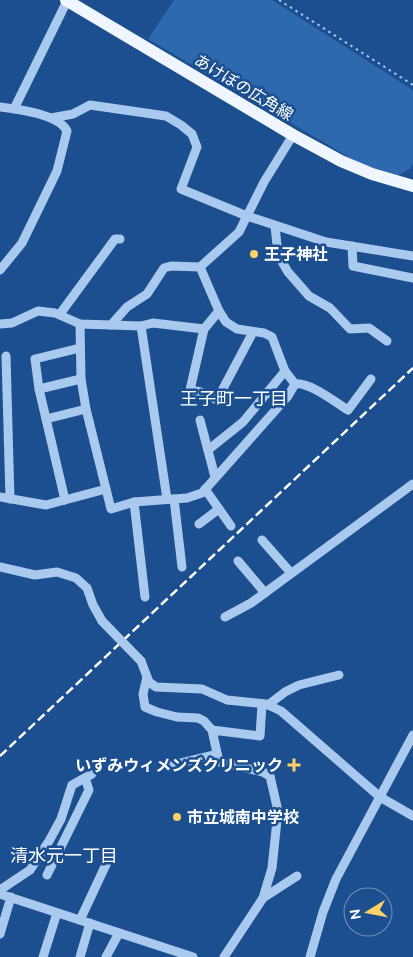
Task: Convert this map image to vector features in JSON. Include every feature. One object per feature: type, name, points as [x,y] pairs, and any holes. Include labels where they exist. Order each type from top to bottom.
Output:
[{"type":"main road","name":"あけぼの広角線","points":[[66,0],[293,135],[341,161],[372,174],[413,186]]},
{"type":"street","points":[[14,109],[66,0]]},
{"type":"street","points":[[51,118],[73,114],[90,105],[166,116],[181,124],[192,134],[197,147],[182,189],[274,226],[326,242],[413,256]]},
{"type":"street","points":[[0,107],[51,118],[65,126],[67,131],[57,170],[22,242],[0,270]]},
{"type":"street","points":[[111,324],[127,307],[147,294],[164,268],[171,266],[200,267],[239,232],[264,182],[293,135]]},
{"type":"street","points":[[274,226],[278,255],[288,272],[310,296],[330,308],[350,329],[368,328],[387,341]]},
{"type":"street","points":[[60,314],[115,239],[120,239]]},
{"type":"street","points":[[352,246],[353,266],[413,278]]},
{"type":"street","points":[[200,267],[219,311],[226,322],[237,329],[264,333],[272,337],[285,371],[295,384]]},
{"type":"street","points":[[0,324],[12,323],[38,311],[60,314],[80,324],[141,326],[153,323],[204,329]]},
{"type":"street","points":[[219,311],[204,329],[190,390],[201,392],[217,400],[253,332]]},
{"type":"street","points":[[80,324],[81,379],[86,409],[111,509],[134,502],[187,498],[202,493],[288,396],[295,384]]},
{"type":"street","points":[[141,326],[182,567]]},
{"type":"street","points":[[65,500],[39,389],[35,359],[80,348]]},
{"type":"street","points":[[6,356],[10,499]]},
{"type":"street","points":[[208,450],[243,422],[285,371]]},
{"type":"street","points":[[39,389],[81,379]]},
{"type":"street","points":[[295,384],[300,383],[321,392],[348,410],[371,379]]},
{"type":"street","points":[[46,419],[86,409]]},
{"type":"street","points":[[200,420],[215,478]]},
{"type":"street","points":[[225,617],[251,603],[413,484]]},
{"type":"street","points":[[0,497],[46,505],[106,489]]},
{"type":"street","points":[[205,489],[230,526]]},
{"type":"street","points":[[134,502],[145,597]]},
{"type":"street","points":[[199,524],[219,509]]},
{"type":"street","points":[[262,540],[291,573]]},
{"type":"street","points":[[238,561],[265,593]]},
{"type":"street","points":[[0,568],[35,575],[58,572],[76,578],[87,588],[92,605],[102,621],[141,661],[149,682],[156,687],[202,689],[227,700],[265,705],[281,711],[380,797],[413,816]]},
{"type":"street","points":[[212,730],[260,736],[265,705],[299,685],[339,675]]},
{"type":"street","points":[[147,677],[143,694],[145,707],[177,717],[198,718],[204,721],[212,730],[219,762],[263,772],[270,776],[273,786],[278,810],[272,868],[263,898],[224,957]]},
{"type":"street","points":[[310,957],[323,912],[336,879],[413,735]]},
{"type":"street","points":[[172,765],[217,754]]},
{"type":"street","points":[[47,875],[89,790],[88,776],[72,785],[61,819],[30,870],[0,892],[57,913],[193,957]]},
{"type":"street","points":[[80,920],[109,858]]},
{"type":"street","points":[[263,898],[298,876]]},
{"type":"street","points":[[0,934],[11,897]]},
{"type":"street","points":[[43,957],[57,913]]},
{"type":"street","points":[[80,957],[90,924]]},
{"type":"street","points":[[106,957],[118,933]]},
{"type":"path","points":[[279,0],[413,85]]},
{"type":"shaded area","points":[[174,0],[272,0],[413,90],[413,164],[411,168],[395,178],[381,176],[148,39]]},
{"type":"railway","points":[[0,756],[413,368]]},
{"type":"place","name":"王子神社","points":[[254,254]]},
{"type":"place","name":"いずみウィメンズクリニック","points":[[294,765]]},
{"type":"place","name":"市立城南中学校","points":[[177,817]]},
{"type":"district","name":"王子町一丁目","points":[[234,399]]},
{"type":"district","name":"清水元一丁目","points":[[64,856]]}]
